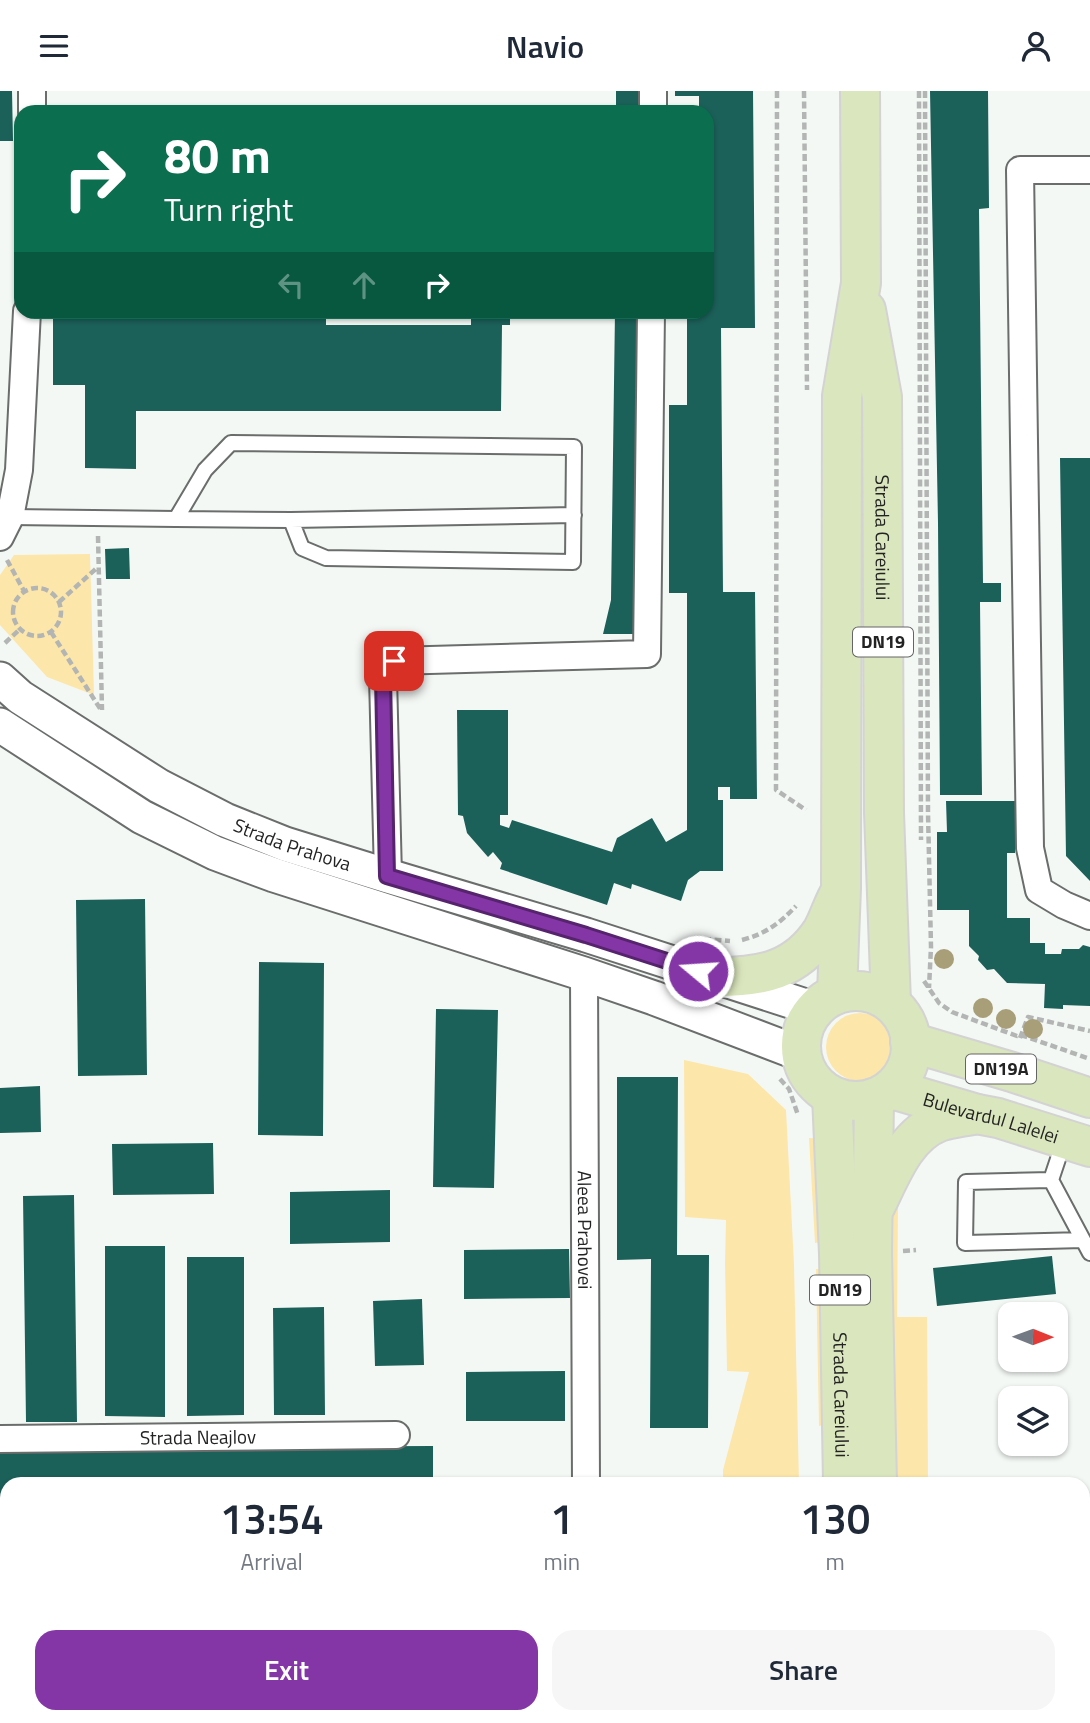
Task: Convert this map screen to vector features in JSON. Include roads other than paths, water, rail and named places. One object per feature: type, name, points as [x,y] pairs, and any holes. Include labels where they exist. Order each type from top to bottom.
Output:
[{"type":"main road","name":"Strada Careiului","points":[[826,1001],[841,888],[842,395],[861,283],[860,91]]},
{"type":"main road","name":"Strada Careiului","points":[[861,283],[882,397],[884,813],[891,1003]]},
{"type":"main road","points":[[717,977],[766,974],[788,964],[807,949],[822,930],[841,888]]},
{"type":"main road","points":[[826,1001],[856,990],[875,994],[891,1003]]},
{"type":"main road","name":"DN19","points":[[788,1064],[808,1017],[826,1001]]},
{"type":"main road","name":"DN19","points":[[883,1094],[906,1069],[911,1052],[909,1034],[903,1018],[891,1003]]},
{"type":"main road","name":"DN19A","points":[[910,1042],[1090,1098]]},
{"type":"main road","points":[[788,1064],[806,1072],[817,1086],[832,1096],[848,1101],[866,1101],[883,1094]]},
{"type":"main road","name":"Strada Careiului","points":[[877,1477],[872,1253],[883,1094]]},
{"type":"main road","name":"Bulevardul Lalelei","points":[[883,1094],[999,1118],[1077,1143]]},
{"type":"main road","name":"Strada Careiului","points":[[832,1096],[839,1254],[843,1477]]},
{"type":"main road","points":[[873,1210],[899,1160],[913,1140],[925,1129],[940,1122],[977,1114]]},
{"type":"street","points":[[1090,170],[1020,170],[1030,848],[1039,890],[1090,916]]},
{"type":"street","points":[[5,537],[19,470],[27,319]]},
{"type":"street","points":[[387,876],[383,677],[386,667],[394,661],[647,654],[651,319]]},
{"type":"street","name":"Strada Prahova","points":[[0,678],[20,697],[147,779],[214,815],[285,844],[717,977],[826,1001]]},
{"type":"street","name":"Strada Prahova","points":[[0,725],[142,817],[215,853],[274,875],[654,998],[788,1064]]},
{"type":"street","name":"Aleea Prahovei","points":[[584,974],[586,1477]]},
{"type":"street","name":"Strada Neajlov","points":[[0,1439],[396,1435]]},
{"type":"lane","points":[[176,519],[205,470],[232,443],[574,447],[573,562],[326,558],[302,548],[291,520]]},
{"type":"lane","points":[[5,537],[97,518],[291,520],[574,515]]},
{"type":"lane","points":[[1051,1180],[1077,1143]]},
{"type":"lane","points":[[1051,1180],[1087,1247]]},
{"type":"lane","points":[[1051,1180],[966,1182],[965,1243],[1087,1247]]}]
